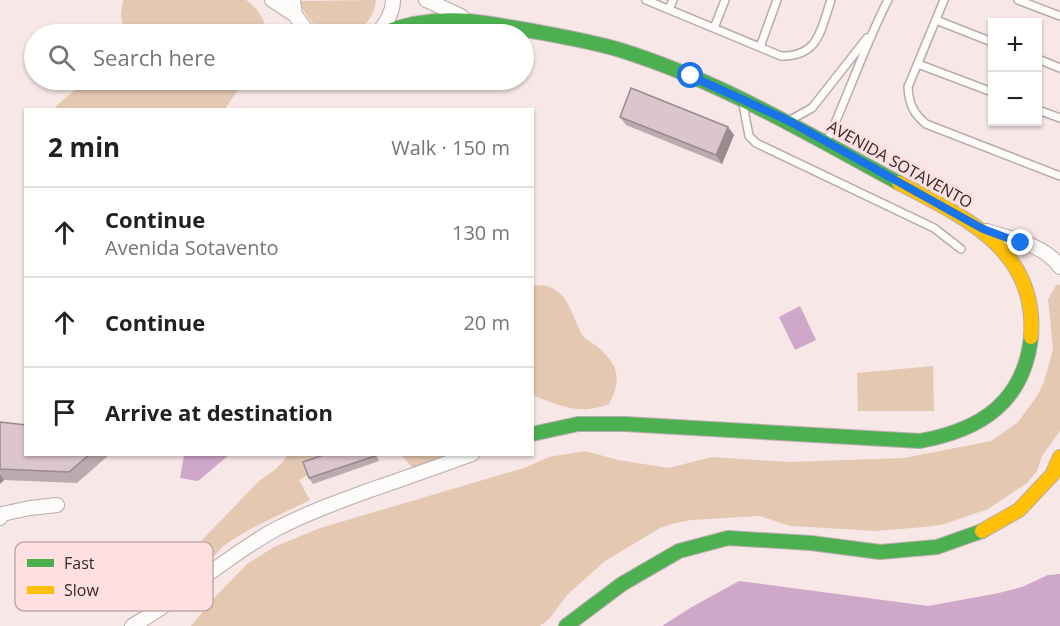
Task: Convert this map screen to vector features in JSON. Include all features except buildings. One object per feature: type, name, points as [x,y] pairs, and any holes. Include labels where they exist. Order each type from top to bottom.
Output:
[{"type":"street","points":[[272,0],[295,15],[302,24]]},
{"type":"street","points":[[292,0],[295,15]]},
{"type":"street","points":[[386,24],[393,0]]},
{"type":"street","name":"AVENIDA SOTAVENTO","points":[[426,0],[465,18]]},
{"type":"street","name":"AVENIDA SOTAVENTO","points":[[408,24],[431,19],[465,18],[498,24]]},
{"type":"street","name":"AVENIDA SOTAVENTO","points":[[534,31],[579,39],[636,56],[742,98],[789,121],[983,229],[1010,258],[1028,294],[1033,334],[1024,369],[1009,397],[985,420],[950,436],[920,441],[900,441],[636,425],[578,424],[534,434]]},
{"type":"street","points":[[983,229],[1040,250],[1054,258],[1060,267]]},
{"type":"street","points":[[213,572],[276,529],[348,498],[466,456]]},
{"type":"street","points":[[567,626],[622,584],[680,551],[728,538],[811,543],[880,552],[938,547],[981,532],[1019,510],[1052,475],[1060,457]]},
{"type":"street","points":[[0,518],[2,514],[57,505]]},
{"type":"street","points":[[132,626],[158,611]]},
{"type":"lane","points":[[646,0],[781,56],[795,56],[808,51],[817,41],[831,0]]},
{"type":"lane","points":[[669,9],[673,0]]},
{"type":"lane","points":[[714,28],[725,0]]},
{"type":"lane","points":[[760,48],[777,0]]},
{"type":"lane","points":[[827,142],[849,95],[872,31],[888,0]]},
{"type":"lane","points":[[944,0],[908,87],[909,103],[916,116],[926,124],[1060,176]]},
{"type":"lane","points":[[1018,0],[1060,16]]},
{"type":"lane","points":[[936,20],[988,40]]},
{"type":"lane","points":[[789,121],[812,108],[872,31]]},
{"type":"lane","points":[[1042,61],[1060,68]]},
{"type":"lane","points":[[918,64],[988,91]]},
{"type":"lane","points":[[742,98],[749,136],[756,143],[934,228],[961,249]]},
{"type":"lane","points":[[1042,111],[1060,118]]},
{"type":"shaded area","points":[[123,0],[246,0],[254,7],[265,24],[122,24]]},
{"type":"shaded area","points":[[376,0],[372,15],[365,24],[314,24],[307,16],[300,1]]},
{"type":"shaded area","points":[[75,90],[237,90],[226,108],[55,108]]},
{"type":"shaded area","points":[[1057,284],[1060,285],[1060,431],[1042,456],[1037,471],[1027,483],[988,509],[941,525],[876,531],[791,526],[759,516],[676,523],[660,528],[605,561],[568,594],[549,619],[540,626],[191,626],[204,611],[213,611],[213,600],[247,564],[274,547],[320,528],[524,468],[549,457],[585,451],[618,460],[669,468],[712,457],[789,462],[904,458],[991,441],[1018,422],[1044,382],[1053,349],[1048,299]]},
{"type":"shaded area","points":[[534,285],[550,287],[562,295],[582,335],[605,354],[616,373],[616,387],[609,404],[588,409],[561,406],[534,396]]},
{"type":"shaded area","points":[[800,306],[816,340],[795,350],[779,317]]},
{"type":"shaded area","points":[[933,366],[934,411],[858,411],[857,373]]},
{"type":"shaded area","points":[[184,456],[228,456],[198,481],[180,478]]},
{"type":"shaded area","points":[[287,456],[326,456],[313,472],[299,480],[310,500],[248,530],[223,546],[213,557],[213,542],[200,542],[259,481],[276,469]]},
{"type":"shaded area","points":[[402,456],[445,456],[429,467],[412,467]]},
{"type":"shaded area","points":[[1060,574],[1060,626],[662,626],[739,581],[928,606],[999,593],[1022,587],[1048,575]]},
{"type":"traffic: fast","points":[[414,24],[453,20],[492,24]]},
{"type":"traffic: fast","points":[[534,31],[620,50],[693,77],[763,110],[899,183]]},
{"type":"traffic: fast","points":[[534,434],[578,424],[624,424],[920,441],[962,429],[996,409],[1009,396],[1019,379],[1027,360],[1031,337]]},
{"type":"traffic: fast","points":[[566,626],[622,584],[679,551],[728,538],[811,543],[880,552],[937,547],[982,531]]},
{"type":"traffic: slow","points":[[899,183],[971,223],[992,240],[1009,259],[1022,281],[1030,307],[1031,337]]},
{"type":"traffic: slow","points":[[982,531],[1019,510],[1052,475],[1060,457]]},
{"type":"route","points":[[691,76],[789,121],[983,229],[1021,243]]}]
